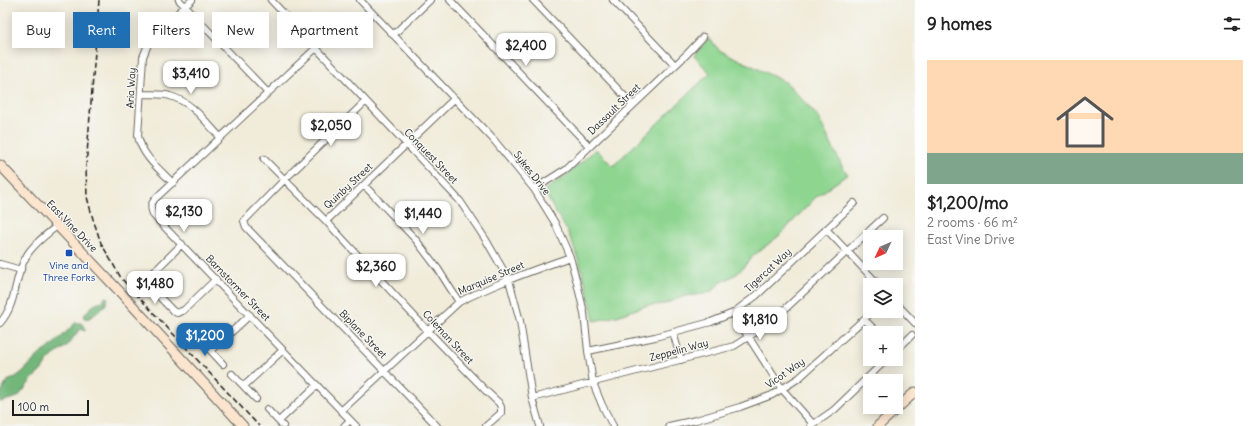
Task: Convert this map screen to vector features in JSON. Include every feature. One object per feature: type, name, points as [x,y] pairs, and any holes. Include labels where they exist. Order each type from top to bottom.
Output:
[{"type":"street","points":[[179,0],[268,92]]},
{"type":"street","name":"Aria Way","points":[[173,183],[145,154],[138,136],[143,57],[149,42],[159,30],[192,0]]},
{"type":"street","name":"Conquest Street","points":[[271,0],[282,12]]},
{"type":"street","name":"Sykes Drive","points":[[360,0],[492,139],[534,189],[555,223],[570,257],[578,283],[584,313],[593,382],[602,405],[613,426]]},
{"type":"street","points":[[393,35],[430,0]]},
{"type":"street","points":[[450,0],[590,146]]},
{"type":"street","points":[[533,0],[633,105]]},
{"type":"street","points":[[613,0],[674,65]]},
{"type":"street","name":"Dassault Street","points":[[534,189],[566,169],[703,37]]},
{"type":"street","name":"Conquest Street","points":[[316,48],[460,201],[486,240],[508,280],[520,321],[532,398],[540,426]]},
{"type":"street","name":"Barnstormer Street","points":[[316,48],[152,202],[151,207],[154,216],[356,426]]},
{"type":"street","points":[[141,94],[168,95],[183,101],[194,108],[220,137]]},
{"type":"street","name":"Quinby Street","points":[[326,221],[454,99]]},
{"type":"street","points":[[284,179],[366,102]]},
{"type":"street","name":"Coleman Street","points":[[264,159],[326,221],[428,331],[499,403],[501,413],[486,426]]},
{"type":"street","name":"East Vine Drive","points":[[0,165],[121,293],[243,426]]},
{"type":"street","name":"Biplane Street","points":[[284,179],[244,221],[246,227],[437,426]]},
{"type":"street","points":[[364,185],[416,240],[438,269],[459,302]]},
{"type":"street","name":"Tigercat Way","points":[[588,351],[673,332],[711,322],[733,313],[757,295],[854,203]]},
{"type":"street","name":"Zeppelin Way","points":[[532,398],[734,346],[749,338],[770,323],[883,218]]},
{"type":"street","points":[[0,323],[12,304],[26,255],[57,226]]},
{"type":"street","points":[[826,229],[872,278]]},
{"type":"street","points":[[182,244],[150,276],[148,282],[150,287],[159,297],[177,313],[184,310],[216,280]]},
{"type":"street","name":"Marquise Street","points":[[341,411],[459,302],[476,293],[508,280],[570,257]]},
{"type":"street","points":[[0,264],[21,270]]},
{"type":"street","points":[[903,310],[915,323]]},
{"type":"street","points":[[733,313],[782,389],[812,425],[834,410],[880,366]]},
{"type":"street","points":[[211,351],[250,315]]},
{"type":"street","points":[[864,319],[871,326]]},
{"type":"street","name":"Vicot Way","points":[[673,426],[740,407],[772,395],[799,378],[864,319]]},
{"type":"street","points":[[673,332],[681,360]]},
{"type":"street","points":[[903,344],[912,335]]},
{"type":"street","points":[[200,339],[223,364]]},
{"type":"street","points":[[244,386],[283,350]]},
{"type":"street","points":[[232,374],[256,399]]},
{"type":"street","points":[[267,409],[281,424],[316,385]]},
{"type":"street","points":[[878,426],[915,392]]},
{"type":"street","points":[[344,426],[350,420]]},
{"type":"green space","points":[[709,38],[719,50],[787,83],[818,117],[843,168],[848,174],[816,197],[780,235],[753,256],[738,273],[720,283],[713,290],[704,294],[685,296],[664,304],[645,306],[617,316],[594,321],[586,286],[576,253],[567,231],[545,190],[566,176],[596,149],[613,166],[710,73],[694,56]]},
{"type":"green space","points":[[105,297],[108,298],[107,301],[100,310],[87,319],[83,317],[91,307],[102,302]]},
{"type":"green space","points":[[75,323],[81,323],[84,325],[85,331],[80,329],[67,346],[47,362],[18,397],[0,402],[0,395],[7,381],[20,374]]},
{"type":"railway","points":[[99,0],[86,167],[87,197],[101,243],[121,278],[259,426]]},
{"type":"place","name":"Vine and Three Forks","points":[[69,253]]}]
